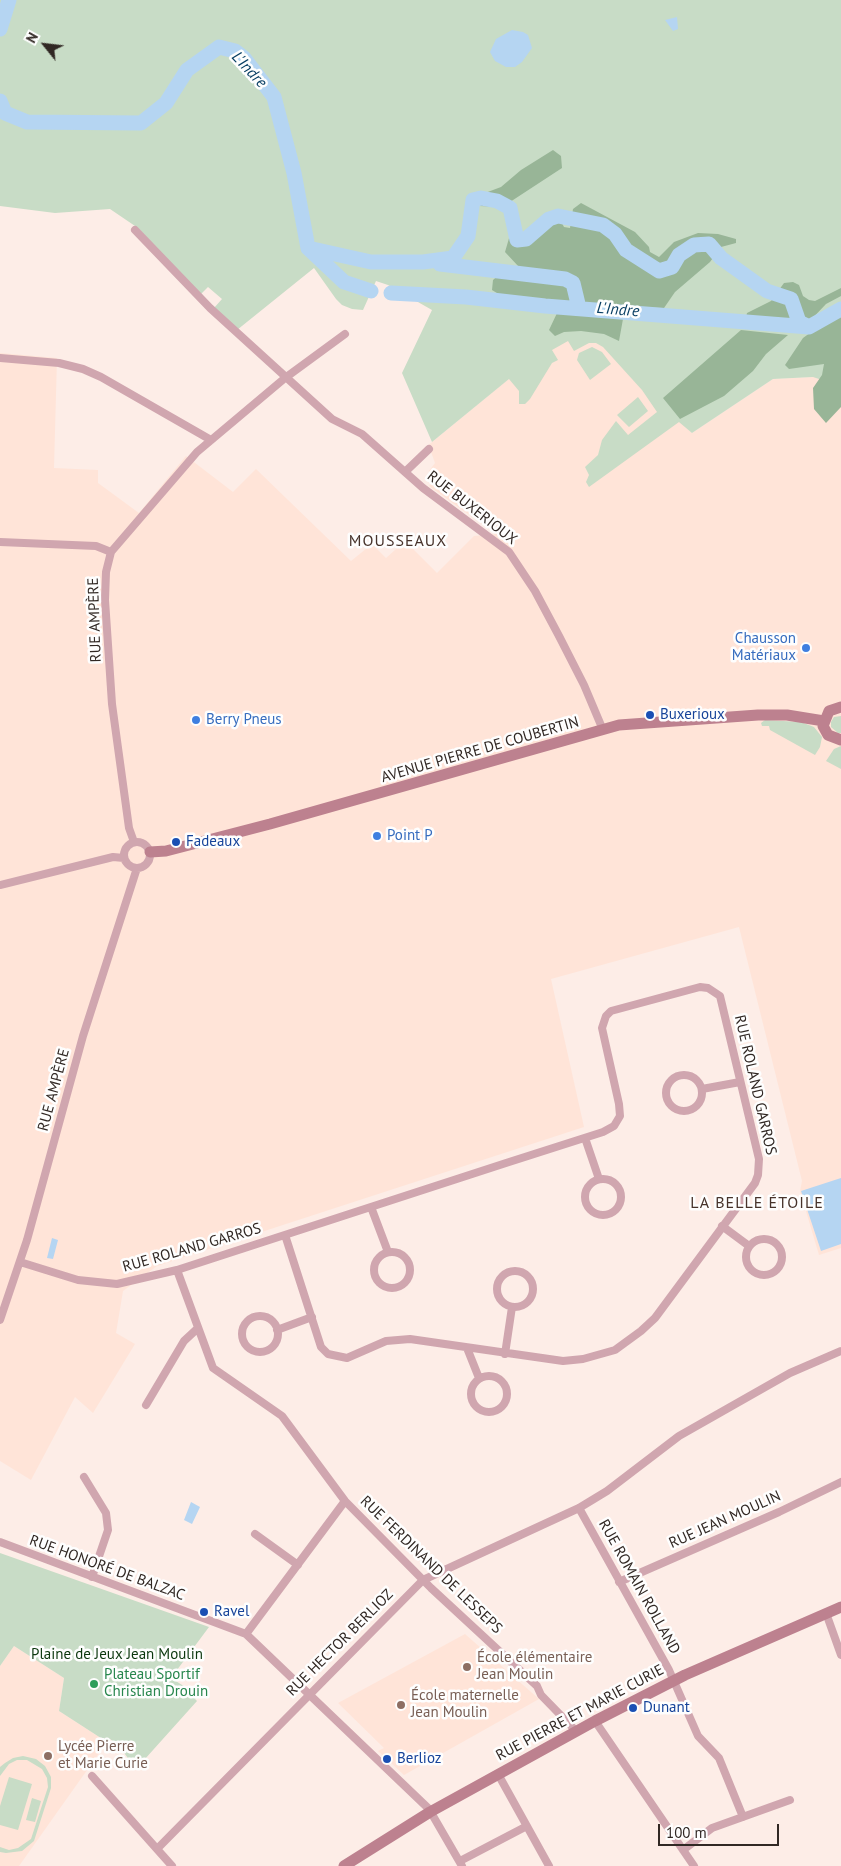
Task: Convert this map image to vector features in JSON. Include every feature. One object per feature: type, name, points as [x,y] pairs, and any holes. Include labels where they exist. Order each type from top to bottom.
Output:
[{"type":"street","points":[[135,230],[210,308],[285,378]]},
{"type":"street","name":"RUE AMPÈRE","points":[[134,842],[129,828],[112,704],[105,600],[106,572],[111,552],[197,452],[285,378],[345,334]]},
{"type":"street","points":[[0,358],[59,364],[83,369],[101,377],[211,440]]},
{"type":"street","name":"RUE BUXERIOUX","points":[[285,378],[332,419],[362,434],[423,488],[509,552],[530,583],[559,636],[584,685],[603,730]]},
{"type":"street","points":[[405,472],[430,449]]},
{"type":"street","points":[[0,542],[96,546],[111,552]]},
{"type":"street","points":[[841,707],[828,711],[824,721],[828,735],[841,740]]},
{"type":"street","name":"AVENUE PIERRE DE COUBERTIN","points":[[150,852],[166,851],[224,836],[634,722],[731,716],[787,715],[824,721]]},
{"type":"street","points":[[134,842],[146,845],[150,852],[148,861],[137,868],[128,864],[124,858],[127,846],[134,842]]},
{"type":"street","points":[[0,885],[113,857],[124,858]]},
{"type":"street","name":"RUE AMPÈRE","points":[[0,1320],[20,1262],[83,1036],[137,868]]},
{"type":"street","name":"RUE ROLAND GARROS","points":[[20,1262],[78,1280],[117,1284],[177,1270],[371,1207],[604,1132],[614,1126],[620,1116],[620,1104],[602,1028],[602,1022],[611,1011],[700,987],[714,990],[720,996],[759,1168],[754,1183],[654,1318],[642,1332],[615,1350],[583,1359],[563,1361],[410,1339],[396,1340],[347,1358],[339,1358],[328,1354],[321,1347],[285,1235]]},
{"type":"street","points":[[680,1075],[692,1076],[697,1080],[702,1089],[701,1101],[697,1106],[686,1111],[674,1108],[667,1097],[670,1082],[680,1075]]},
{"type":"street","points":[[702,1089],[740,1082]]},
{"type":"street","points":[[585,1138],[599,1179]]},
{"type":"street","points":[[599,1179],[611,1180],[616,1184],[621,1193],[620,1204],[616,1210],[605,1215],[592,1211],[586,1201],[589,1186],[599,1179]]},
{"type":"street","points":[[371,1207],[388,1252]]},
{"type":"street","points":[[722,1226],[749,1246]]},
{"type":"street","points":[[766,1239],[776,1244],[782,1259],[776,1270],[765,1276],[753,1272],[746,1263],[749,1246],[766,1239]]},
{"type":"street","points":[[388,1252],[399,1253],[410,1266],[408,1277],[404,1283],[393,1288],[381,1284],[374,1274],[378,1258],[388,1252]]},
{"type":"street","name":"RUE FERDINAND DE LESSEPS","points":[[177,1270],[213,1368],[282,1416],[346,1500],[423,1580],[537,1686],[541,1695],[576,1731]]},
{"type":"street","points":[[518,1271],[528,1276],[533,1291],[528,1302],[512,1307],[500,1300],[497,1287],[501,1278],[506,1273],[518,1271]]},
{"type":"street","points":[[505,1354],[512,1307]]},
{"type":"street","points":[[256,1316],[267,1317],[272,1320],[278,1330],[276,1341],[272,1347],[261,1352],[249,1348],[242,1338],[246,1322],[256,1316]]},
{"type":"street","points":[[278,1330],[312,1317]]},
{"type":"street","points":[[146,1405],[184,1341],[198,1328]]},
{"type":"street","points":[[467,1348],[479,1378]]},
{"type":"street","name":"RUE HECTOR BERLIOZ","points":[[157,1849],[423,1580],[579,1508],[607,1491],[679,1436],[790,1373],[841,1351]]},
{"type":"street","points":[[491,1376],[502,1380],[505,1385],[505,1401],[496,1410],[484,1411],[473,1403],[471,1392],[474,1382],[479,1378],[491,1376]]},
{"type":"street","points":[[84,1476],[106,1513],[108,1530],[92,1577]]},
{"type":"street","name":"RUE JEAN MOULIN","points":[[619,1582],[779,1512],[841,1482]]},
{"type":"street","points":[[246,1634],[346,1500]]},
{"type":"street","name":"RUE ROMAIN ROLLAND","points":[[579,1508],[674,1681],[698,1736],[719,1758],[743,1817]]},
{"type":"street","points":[[254,1534],[298,1565]]},
{"type":"street","name":"RUE HONORÉ DE BALZAC","points":[[0,1542],[246,1634],[430,1812],[461,1864]]},
{"type":"street","name":"RUE PIERRE ET MARIE CURIE","points":[[344,1866],[430,1812],[595,1721],[674,1681],[841,1607]]},
{"type":"street","points":[[826,1613],[841,1655]]},
{"type":"street","points":[[595,1721],[694,1866]]},
{"type":"street","points":[[498,1774],[549,1866]]},
{"type":"street","points":[[92,1776],[172,1866]]},
{"type":"street","points":[[683,1850],[712,1828],[790,1800]]},
{"type":"street","points":[[461,1864],[527,1826]]},
{"type":"shaded area","points":[[562,335],[612,341],[692,433],[773,379],[813,377],[841,367],[841,1248],[819,1255],[800,1191],[802,1181],[739,927],[551,979],[584,1127],[157,1266],[123,1291],[116,1333],[135,1344],[93,1413],[75,1397],[31,1480],[0,1461],[0,353],[57,358],[54,468],[98,470],[98,483],[139,513],[186,456],[233,492],[256,469],[351,561],[372,544],[386,558],[405,541],[437,573],[474,536],[496,534],[429,486],[436,476],[429,471],[435,463],[430,449],[426,447]]},
{"type":"shaded area","points":[[465,1634],[539,1699],[404,1775],[378,1751],[384,1748],[338,1703]]},
{"type":"shaded area","name":"Lycée Pierre et Marie Curie","points":[[14,1646],[64,1678],[59,1711],[107,1742],[19,1866],[0,1866],[0,1666]]},
{"type":"green space","points":[[0,0],[841,0],[841,367],[822,380],[813,377],[773,379],[692,433],[679,422],[589,487],[586,482],[589,475],[585,467],[598,455],[602,440],[616,421],[628,435],[657,412],[642,390],[603,347],[596,343],[589,343],[574,351],[568,341],[552,350],[558,360],[552,363],[525,404],[519,404],[519,391],[509,379],[432,442],[402,373],[432,310],[388,285],[376,281],[363,310],[352,309],[342,305],[336,299],[314,268],[237,330],[214,308],[222,299],[208,287],[200,295],[138,228],[110,209],[55,213],[0,206]]},
{"type":"green space","points":[[553,150],[561,156],[562,168],[510,202],[517,210],[517,220],[522,232],[537,237],[551,212],[555,210],[564,227],[570,228],[573,209],[581,203],[635,232],[649,247],[650,252],[659,257],[674,242],[698,233],[718,234],[736,239],[736,243],[721,247],[710,262],[675,292],[664,308],[560,305],[529,298],[500,295],[492,290],[493,280],[500,274],[508,278],[530,278],[528,272],[519,267],[505,252],[512,228],[508,215],[499,207],[480,206],[485,193],[501,187],[521,170]]},
{"type":"green space","points":[[793,282],[799,285],[803,296],[809,300],[815,301],[841,288],[841,296],[826,304],[806,325],[746,317],[747,313],[771,301],[784,283]]},
{"type":"green space","points":[[558,311],[623,319],[619,341],[604,334],[581,331],[564,332],[555,336],[549,330]]},
{"type":"green space","points":[[841,317],[841,407],[826,423],[814,409],[813,388],[822,375],[824,364],[789,369],[785,365],[803,338],[829,319]]},
{"type":"green space","points":[[741,330],[788,335],[766,354],[753,371],[724,396],[680,419],[663,398]]},
{"type":"green space","points":[[592,347],[602,352],[611,364],[590,380],[577,360],[579,353]]},
{"type":"green space","points":[[638,397],[648,411],[629,427],[617,415]]},
{"type":"green space","points":[[841,716],[841,733],[838,733],[831,727],[831,722],[834,717]]},
{"type":"green space","points":[[765,720],[801,722],[814,727],[822,737],[820,747],[815,755],[770,730],[769,726],[762,726],[761,723]]},
{"type":"green space","points":[[841,746],[841,769],[826,761],[834,749]]},
{"type":"green space","name":"Plaine de Jeux Jean Moulin","points":[[0,1553],[209,1627],[171,1678],[198,1695],[195,1699],[197,1701],[136,1769],[119,1746],[110,1739],[107,1742],[59,1711],[64,1678],[14,1646],[0,1666]]},
{"type":"green space","points":[[23,1756],[36,1759],[45,1766],[51,1777],[51,1788],[34,1841],[22,1851],[0,1852],[0,1847],[9,1850],[18,1848],[31,1839],[48,1787],[47,1778],[42,1769],[27,1760],[17,1760],[9,1764],[0,1776],[0,1767],[13,1758]]},
{"type":"green space","points":[[9,1777],[32,1784],[18,1830],[0,1825],[0,1806]]},
{"type":"green space","points":[[32,1798],[41,1801],[35,1822],[26,1820]]},
{"type":"water","points":[[677,17],[678,29],[673,31],[665,20]]},
{"type":"water","points":[[512,30],[528,35],[532,48],[522,62],[515,67],[506,67],[495,61],[490,52],[496,39]]},
{"type":"water","points":[[841,1178],[841,1244],[821,1251],[801,1191]]},
{"type":"water","points":[[52,1238],[58,1240],[53,1259],[47,1258]]},
{"type":"water","points":[[191,1502],[200,1507],[192,1524],[184,1520]]},
{"type":"waterway","name":"L'Indre","points":[[0,29],[9,0]]},
{"type":"waterway","name":"L'Indre","points":[[0,101],[5,113],[27,122],[141,123],[166,103],[187,70],[219,47],[235,51],[244,58],[274,97],[294,173],[308,248],[344,282],[371,291]]},
{"type":"waterway","points":[[308,248],[371,262],[423,262],[453,258],[468,236],[473,200],[481,198],[497,201],[510,208],[517,240],[526,239],[549,219],[558,216],[603,225],[615,234],[626,250],[659,271],[672,267],[679,255],[694,245],[709,244],[721,258],[767,291],[791,299],[799,322],[809,327]]},
{"type":"waterway","points":[[440,264],[565,279],[573,283],[579,308]]},
{"type":"waterway","name":"L'Indre","points":[[391,293],[466,297],[545,306],[809,327],[841,309]]},
{"type":"place","name":"Chausson Matériaux","points":[[806,648]]},
{"type":"place","name":"Buxerioux","points":[[650,715]]},
{"type":"place","name":"Berry Pneus","points":[[196,720]]},
{"type":"place","name":"Point P","points":[[377,836]]},
{"type":"place","name":"Fadeaux","points":[[176,842]]},
{"type":"place","name":"Ravel","points":[[204,1612]]},
{"type":"place","name":"École élémentaire Jean Moulin","points":[[467,1667]]},
{"type":"place","name":"Plateau Sportif Christian Drouin","points":[[94,1684]]},
{"type":"place","name":"École maternelle Jean Moulin","points":[[401,1705]]},
{"type":"place","name":"Dunant","points":[[633,1708]]},
{"type":"place","name":"Lycée Pierre et Marie Curie","points":[[48,1756]]},
{"type":"place","name":"Berlioz","points":[[387,1759]]},
{"type":"district","name":"MOUSSEAUX","points":[[398,541]]},
{"type":"district","name":"LA BELLE ÉTOILE","points":[[757,1203]]}]
